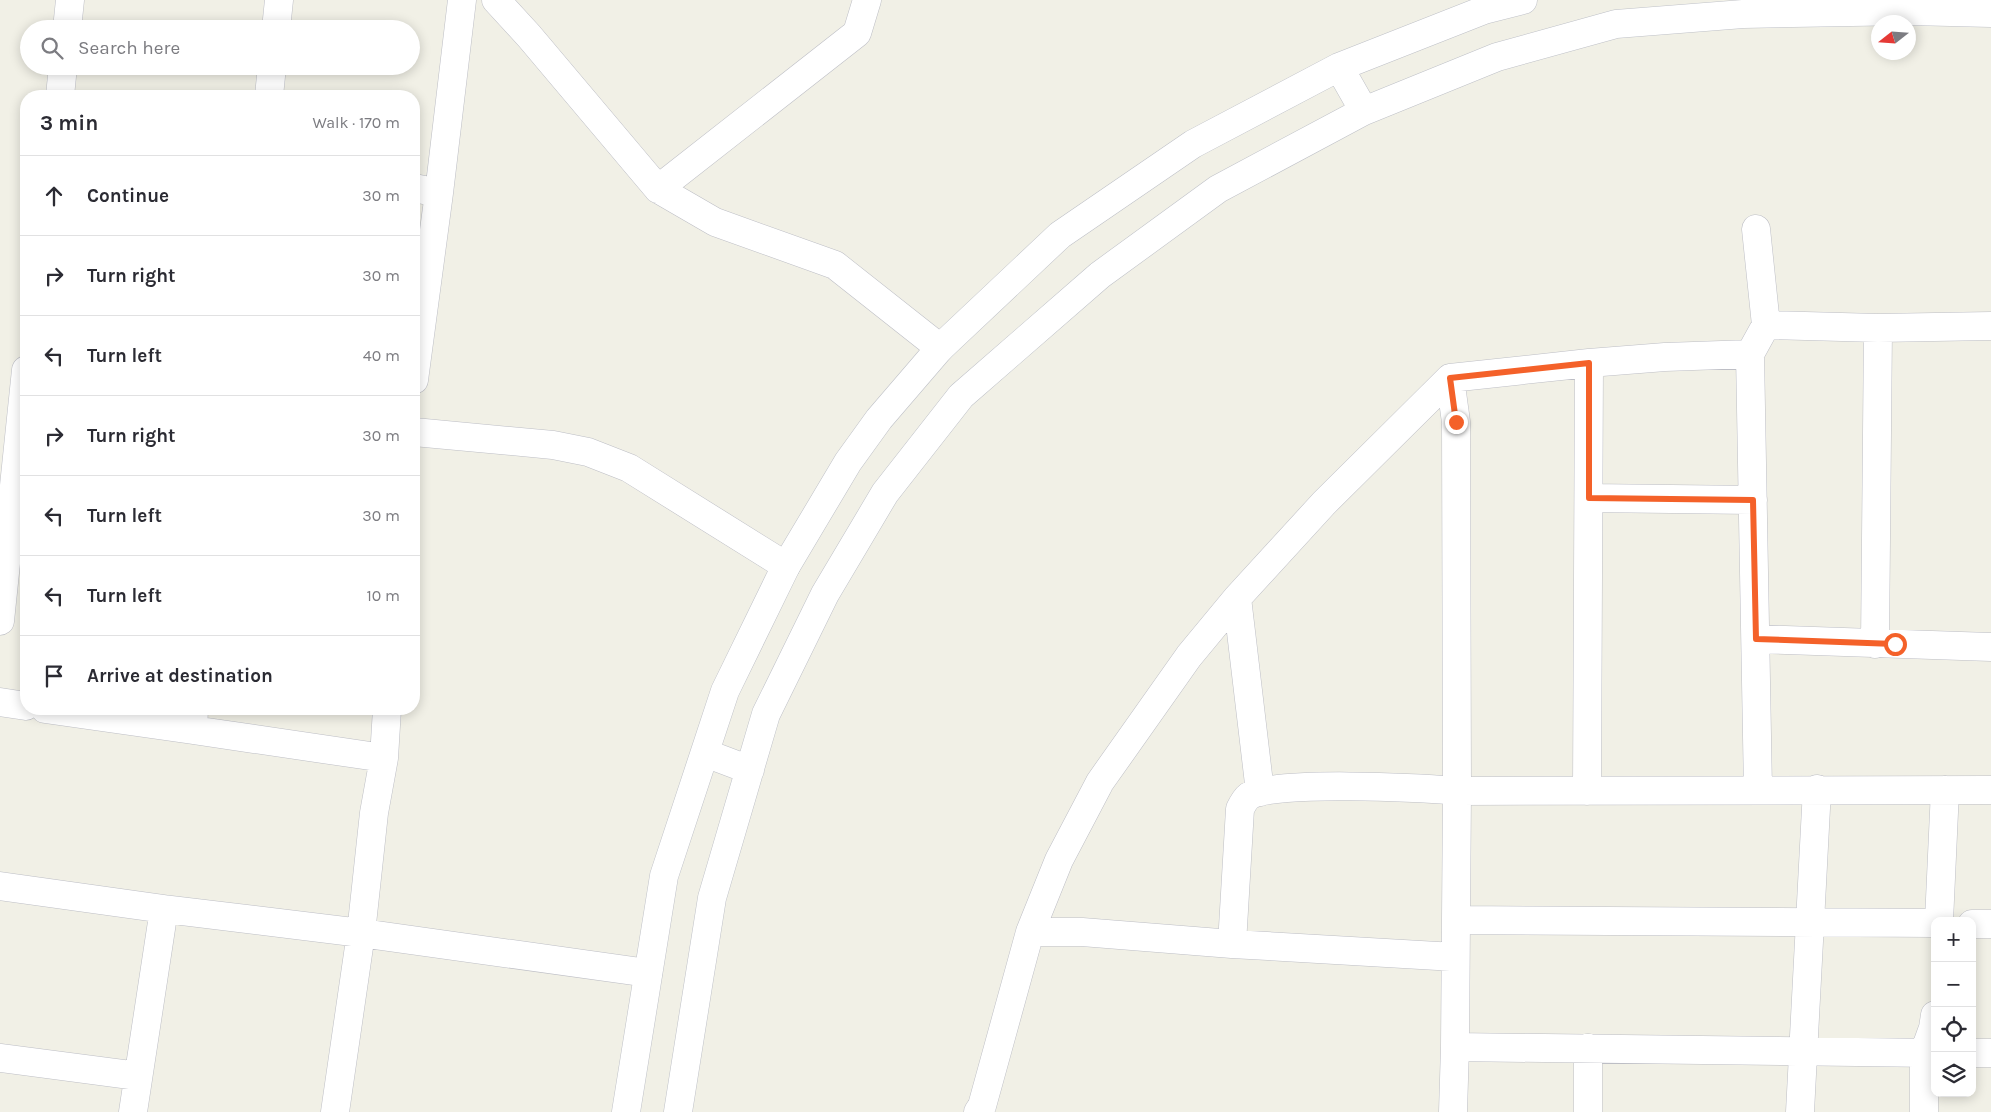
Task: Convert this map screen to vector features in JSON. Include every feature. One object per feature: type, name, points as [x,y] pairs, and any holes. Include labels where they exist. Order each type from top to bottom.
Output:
[{"type":"street","points":[[68,20],[70,0]]},
{"type":"street","points":[[277,20],[279,0]]},
{"type":"street","points":[[420,292],[427,190],[462,0]]},
{"type":"street","points":[[496,0],[658,188],[715,222],[836,264],[940,348]]},
{"type":"street","points":[[658,188],[857,33],[867,0]]},
{"type":"street","points":[[626,1112],[664,876],[725,691],[786,566],[848,462],[879,419],[940,348],[1060,235],[1193,144],[1339,67],[1484,10],[1523,0]]},
{"type":"street","points":[[678,1112],[712,898],[766,714],[825,594],[885,493],[961,396],[1100,275],[1218,189],[1364,112],[1497,57],[1616,24],[1743,14],[1910,11],[1991,13]]},
{"type":"street","points":[[1339,67],[1364,112]]},
{"type":"street","points":[[61,90],[62,75]]},
{"type":"street","points":[[270,90],[271,75]]},
{"type":"street","points":[[1756,229],[1766,325],[1750,354],[1758,790]]},
{"type":"street","points":[[1766,325],[1878,328],[1991,326]]},
{"type":"street","points":[[1875,644],[1878,328]]},
{"type":"street","points":[[978,1112],[982,1106],[1030,932],[1059,860],[1100,782],[1189,656],[1237,598],[1324,503],[1450,378],[1589,363],[1665,357],[1750,354]]},
{"type":"street","points":[[1587,791],[1589,363]]},
{"type":"street","points":[[1450,378],[1456,422],[1457,920],[1453,1112]]},
{"type":"street","points":[[0,621],[20,428]]},
{"type":"street","points":[[420,433],[553,445],[588,452],[629,468],[786,566]]},
{"type":"street","points":[[1589,498],[1753,500]]},
{"type":"street","points":[[1237,598],[1260,792]]},
{"type":"street","points":[[1756,639],[1991,647]]},
{"type":"street","points":[[0,702],[20,705]]},
{"type":"street","points":[[134,715],[194,719],[384,758]]},
{"type":"street","points":[[335,1112],[361,933],[374,813],[384,758],[388,715]]},
{"type":"street","points":[[705,753],[750,770]]},
{"type":"street","points":[[1232,944],[1240,809],[1248,796],[1260,792],[1280,788],[1341,787],[1420,787],[1457,791],[1991,790]]},
{"type":"street","points":[[1800,1112],[1817,790]]},
{"type":"street","points":[[1939,917],[1945,790]]},
{"type":"street","points":[[0,886],[648,973]]},
{"type":"street","points":[[133,1112],[164,909]]},
{"type":"street","points":[[1457,920],[1931,923]]},
{"type":"street","points":[[1976,924],[1991,924]]},
{"type":"street","points":[[1030,932],[1082,932],[1232,944],[1455,957]]},
{"type":"street","points":[[1455,1047],[1803,1053],[1930,1053],[1924,1112]]},
{"type":"street","points":[[1588,1048],[1588,1112]]},
{"type":"street","points":[[1976,1053],[1991,1053]]},
{"type":"street","points":[[0,1058],[138,1076]]},
{"type":"route","points":[[1456,422],[1450,378],[1589,363],[1589,498],[1753,500],[1756,639],[1895,644]]}]
